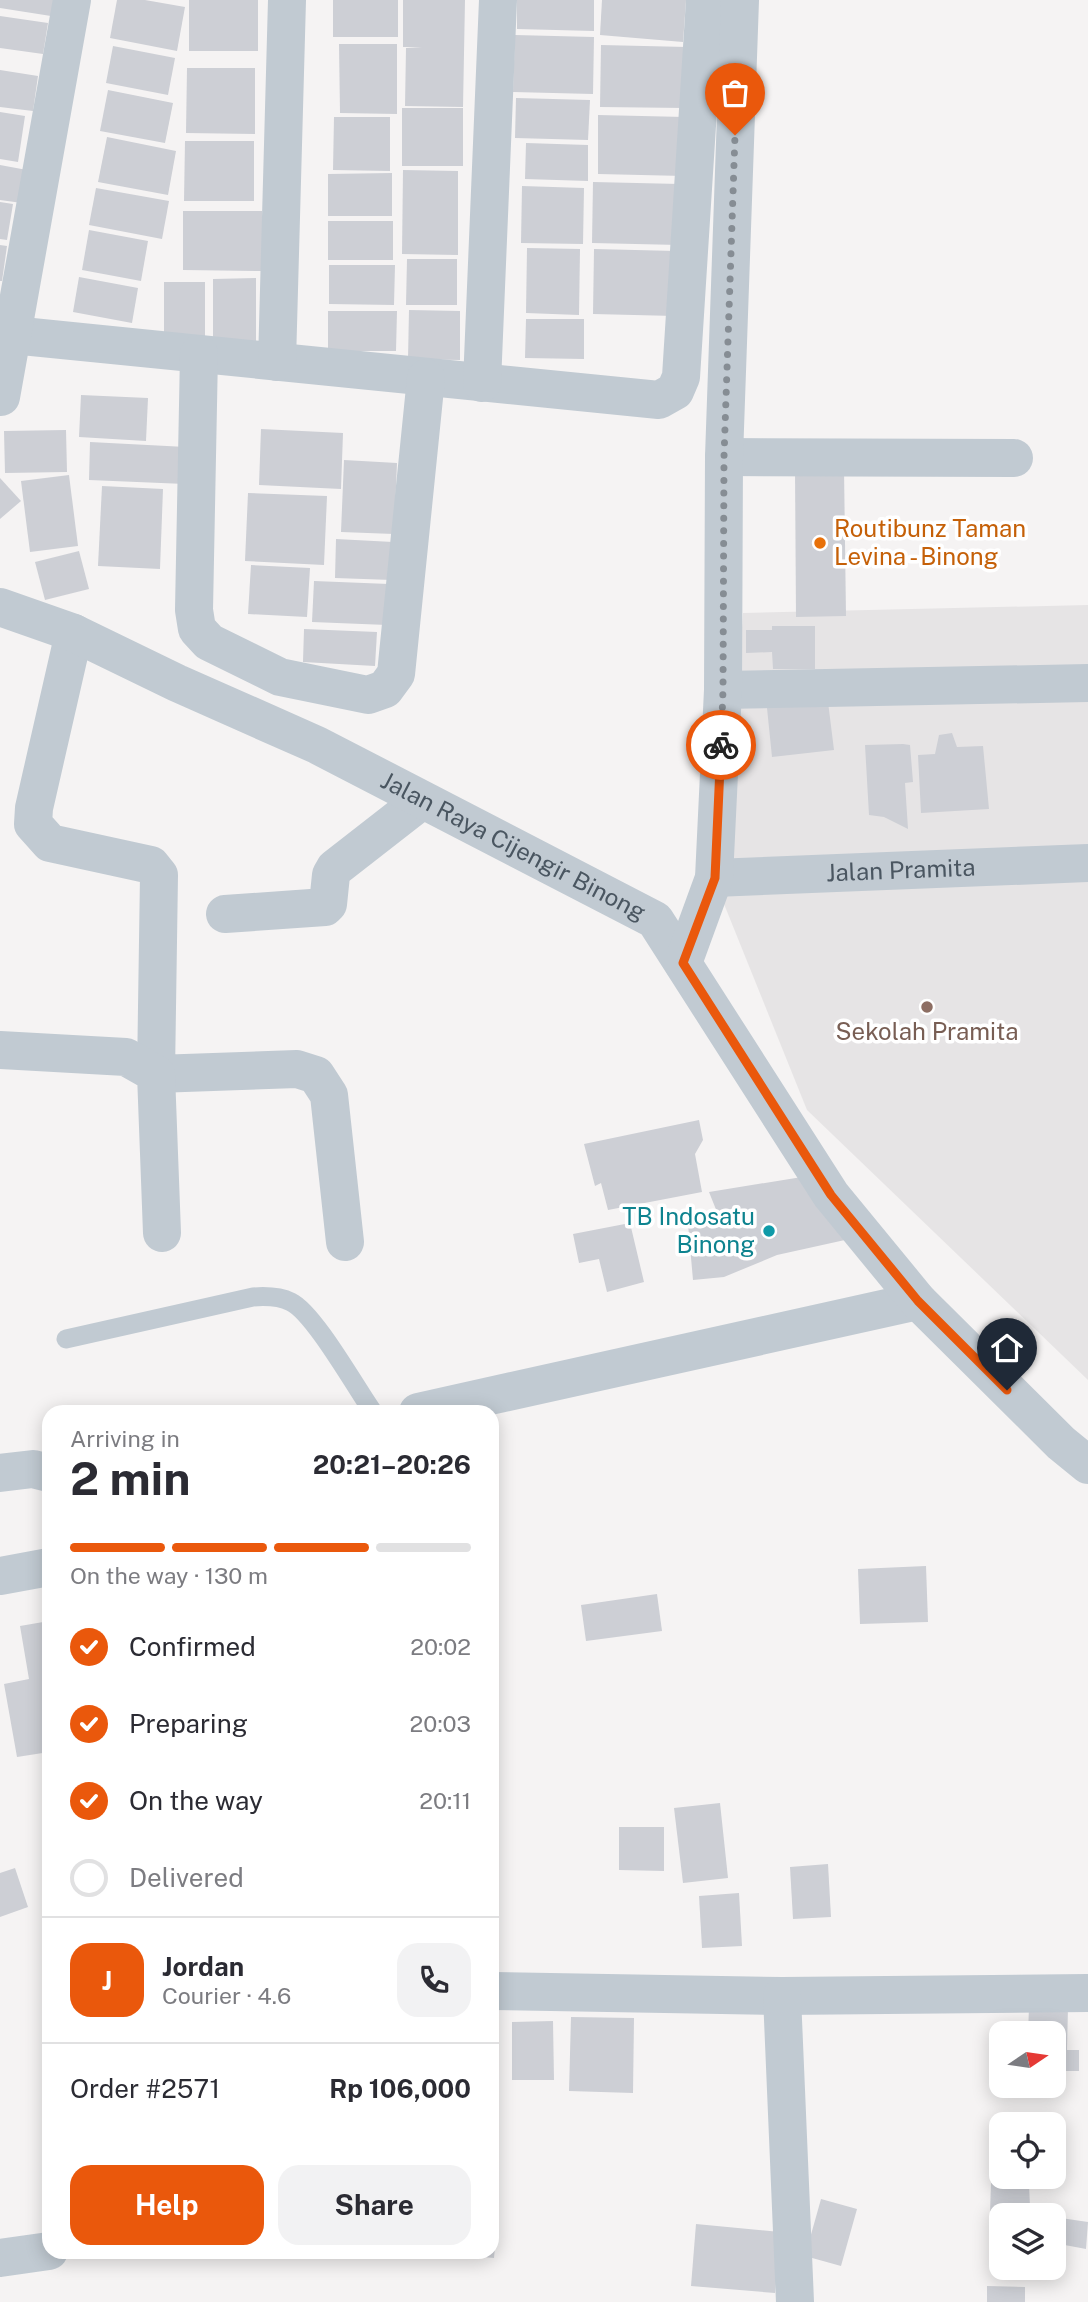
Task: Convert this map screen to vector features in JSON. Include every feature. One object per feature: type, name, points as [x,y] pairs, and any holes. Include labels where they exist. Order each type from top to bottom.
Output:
[{"type":"street","points":[[1,397],[72,0]]},
{"type":"street","points":[[277,362],[287,0]]},
{"type":"street","points":[[482,383],[498,0]]},
{"type":"street","points":[[12,335],[659,400],[675,391],[681,377],[705,0]]},
{"type":"street","points":[[683,963],[715,878],[723,690],[724,457],[740,0]]},
{"type":"street","points":[[199,354],[194,610],[197,629],[209,642],[280,677],[369,695],[385,689],[396,674],[426,378]]},
{"type":"street","points":[[724,457],[1014,458]]},
{"type":"street","name":"Jalan Raya Cijengir Binong","points":[[0,607],[74,633],[177,683],[317,745],[655,920],[831,1195],[918,1301],[1061,1443],[1088,1465]]},
{"type":"street","points":[[74,633],[34,808],[33,824],[40,835],[50,843],[151,865],[159,876],[156,1074],[162,1233]]},
{"type":"street","points":[[723,690],[1088,683]]},
{"type":"street","points":[[225,914],[325,907],[328,904],[331,875],[335,867],[421,801]]},
{"type":"street","name":"Jalan Pramita","points":[[715,878],[1088,863]]},
{"type":"street","points":[[655,920],[715,878]]},
{"type":"street","points":[[0,1051],[126,1057],[156,1074],[297,1069],[316,1076],[329,1094],[345,1242]]},
{"type":"street","points":[[450,1405],[918,1301]]},
{"type":"street","points":[[0,1473],[33,1469],[42,1471]]},
{"type":"street","points":[[0,1576],[42,1568]]},
{"type":"street","points":[[499,1991],[782,1996],[1088,1993]]},
{"type":"street","points":[[782,1996],[795,2302]]},
{"type":"street","points":[[0,2258],[42,2252]]},
{"type":"lane","points":[[66,1339],[253,1297],[273,1296],[292,1302],[310,1317],[368,1405]]},
{"type":"shaded area","name":"Sekolah Pramita","points":[[1088,605],[1088,1380],[807,1110],[724,904],[743,613]]},
{"type":"building","points":[[0,0],[54,0],[51,16],[0,8]]},
{"type":"building","points":[[117,0],[145,0],[185,7],[177,51],[110,38]]},
{"type":"building","points":[[189,0],[258,0],[258,51],[189,51]]},
{"type":"building","points":[[333,0],[398,0],[398,37],[333,37]]},
{"type":"building","points":[[403,0],[465,0],[463,107],[405,106],[406,48],[422,47],[403,47]]},
{"type":"building","points":[[517,0],[594,0],[594,31],[517,29]]},
{"type":"building","points":[[602,0],[686,0],[683,42],[600,35]]},
{"type":"building","points":[[0,16],[48,23],[43,54],[0,48]]},
{"type":"building","points":[[515,35],[594,37],[593,94],[513,92]]},
{"type":"building","points":[[339,44],[397,44],[397,114],[340,113]]},
{"type":"building","points":[[601,45],[687,47],[685,108],[600,107]]},
{"type":"building","points":[[113,46],[175,58],[168,95],[106,83]]},
{"type":"building","points":[[187,68],[255,68],[255,134],[186,133]]},
{"type":"building","points":[[0,70],[38,76],[33,111],[0,107]]},
{"type":"building","points":[[108,90],[173,103],[165,143],[100,131]]},
{"type":"building","points":[[516,98],[590,100],[588,140],[515,138]]},
{"type":"building","points":[[402,108],[463,108],[463,166],[402,166]]},
{"type":"building","points":[[0,112],[25,116],[18,162],[0,159]]},
{"type":"building","points":[[598,115],[685,117],[684,176],[598,174]]},
{"type":"building","points":[[334,117],[390,117],[390,171],[333,170]]},
{"type":"building","points":[[107,137],[176,151],[168,195],[98,182]]},
{"type":"building","points":[[185,141],[254,141],[254,201],[184,201]]},
{"type":"building","points":[[526,143],[588,145],[588,181],[525,179]]},
{"type":"building","points":[[0,165],[27,170],[22,203],[0,200]]},
{"type":"building","points":[[403,170],[458,171],[458,255],[402,254]]},
{"type":"building","points":[[392,173],[392,216],[328,216],[328,174]]},
{"type":"building","points":[[593,182],[680,184],[679,245],[592,243]]},
{"type":"building","points":[[522,186],[584,188],[583,244],[521,243]]},
{"type":"building","points":[[96,188],[169,201],[162,239],[89,225]]},
{"type":"building","points":[[0,202],[13,204],[7,240],[0,239]]},
{"type":"building","points":[[183,211],[262,211],[262,271],[183,270]]},
{"type":"building","points":[[328,221],[393,221],[393,260],[328,260]]},
{"type":"building","points":[[89,230],[148,241],[141,281],[82,270]]},
{"type":"building","points":[[0,245],[7,246],[2,281],[0,281]]},
{"type":"building","points":[[527,248],[580,249],[579,315],[526,313]]},
{"type":"building","points":[[594,249],[676,251],[675,316],[593,314]]},
{"type":"building","points":[[407,259],[457,259],[457,305],[406,305]]},
{"type":"building","points":[[329,265],[395,265],[394,305],[329,304]]},
{"type":"building","points":[[79,277],[138,288],[132,323],[73,312]]},
{"type":"building","points":[[256,278],[256,348],[213,348],[213,279]]},
{"type":"building","points":[[164,282],[205,282],[205,344],[164,344]]},
{"type":"building","points":[[409,310],[460,311],[460,360],[408,359]]},
{"type":"building","points":[[328,311],[397,311],[396,351],[328,351]]},
{"type":"building","points":[[526,319],[584,319],[584,359],[525,358]]},
{"type":"building","points":[[81,395],[148,398],[146,441],[79,437]]},
{"type":"building","points":[[261,429],[343,433],[341,489],[259,485]]},
{"type":"building","points":[[66,430],[67,472],[5,473],[4,431]]},
{"type":"building","points":[[90,442],[186,447],[185,484],[89,480]]},
{"type":"building","points":[[344,460],[397,463],[394,534],[341,532]]},
{"type":"building","name":"Routibunz Taman Levina - Binong","points":[[844,468],[846,616],[796,617],[795,469]]},
{"type":"building","points":[[69,475],[78,546],[30,552],[21,481]]},
{"type":"building","points":[[0,478],[21,501],[0,519]]},
{"type":"building","points":[[102,486],[163,489],[160,569],[98,566]]},
{"type":"building","points":[[248,493],[327,496],[324,565],[245,561]]},
{"type":"building","points":[[336,539],[393,542],[392,580],[335,578]]},
{"type":"building","points":[[79,551],[89,589],[45,600],[35,562]]},
{"type":"building","points":[[251,565],[310,568],[307,617],[248,614]]},
{"type":"building","points":[[314,581],[389,584],[387,625],[312,622]]},
{"type":"building","points":[[772,626],[815,626],[815,669],[773,669],[772,652],[746,653],[746,630],[772,630]]},
{"type":"building","points":[[304,629],[377,632],[375,666],[303,662]]},
{"type":"building","points":[[828,702],[834,750],[772,757],[767,708]]},
{"type":"building","points":[[952,733],[957,747],[983,746],[989,809],[921,813],[918,755],[935,754],[939,735]]},
{"type":"building","points":[[865,745],[910,745],[913,782],[905,783],[908,829],[884,817],[869,815]]},
{"type":"building","points":[[699,1120],[703,1140],[695,1154],[702,1192],[608,1210],[601,1183],[595,1186],[584,1144]]},
{"type":"building","name":"TB Indosatu Binong","points":[[808,1176],[854,1238],[777,1255],[724,1277],[693,1280],[688,1224],[719,1217],[709,1192]]},
{"type":"building","points":[[630,1223],[644,1282],[607,1292],[599,1259],[579,1263],[573,1234]]},
{"type":"building","points":[[926,1566],[928,1622],[860,1624],[858,1569]]},
{"type":"building","points":[[657,1594],[662,1631],[586,1641],[581,1605]]},
{"type":"building","points":[[42,1622],[42,1753],[17,1757],[4,1684],[29,1679],[20,1626]]},
{"type":"building","points":[[720,1803],[728,1878],[683,1883],[674,1808]]},
{"type":"building","points":[[619,1827],[664,1827],[664,1871],[619,1870]]},
{"type":"building","points":[[828,1864],[831,1917],[793,1919],[790,1867]]},
{"type":"building","points":[[15,1868],[28,1907],[0,1917],[0,1873]]},
{"type":"building","points":[[739,1893],[742,1946],[702,1948],[699,1896]]},
{"type":"building","points":[[1029,2007],[1068,2007],[1067,2050],[1079,2050],[1079,2071],[1066,2071],[1066,2021],[1028,2021]]},
{"type":"building","points":[[571,2017],[634,2018],[633,2093],[569,2091]]},
{"type":"building","points":[[553,2021],[554,2080],[512,2080],[512,2022]]},
{"type":"building","points":[[991,2189],[1029,2189],[1030,2203],[990,2203]]},
{"type":"building","points":[[821,2199],[857,2209],[841,2266],[805,2256]]},
{"type":"building","points":[[1066,2219],[1088,2222],[1086,2249],[1066,2245]]},
{"type":"building","points":[[696,2224],[780,2232],[775,2293],[691,2286]]},
{"type":"building","points":[[987,2286],[1025,2287],[1025,2302],[987,2302]]},
{"type":"way so far","points":[[721,745],[724,457],[735,135]]},
{"type":"place","name":"Routibunz Taman Levina - Binong","points":[[820,543]]},
{"type":"place","name":"Sekolah Pramita","points":[[927,1007]]},
{"type":"place","name":"TB Indosatu Binong","points":[[769,1231]]},
{"type":"route","points":[[721,745],[715,878],[683,963],[831,1195],[918,1301],[1007,1390]]}]
